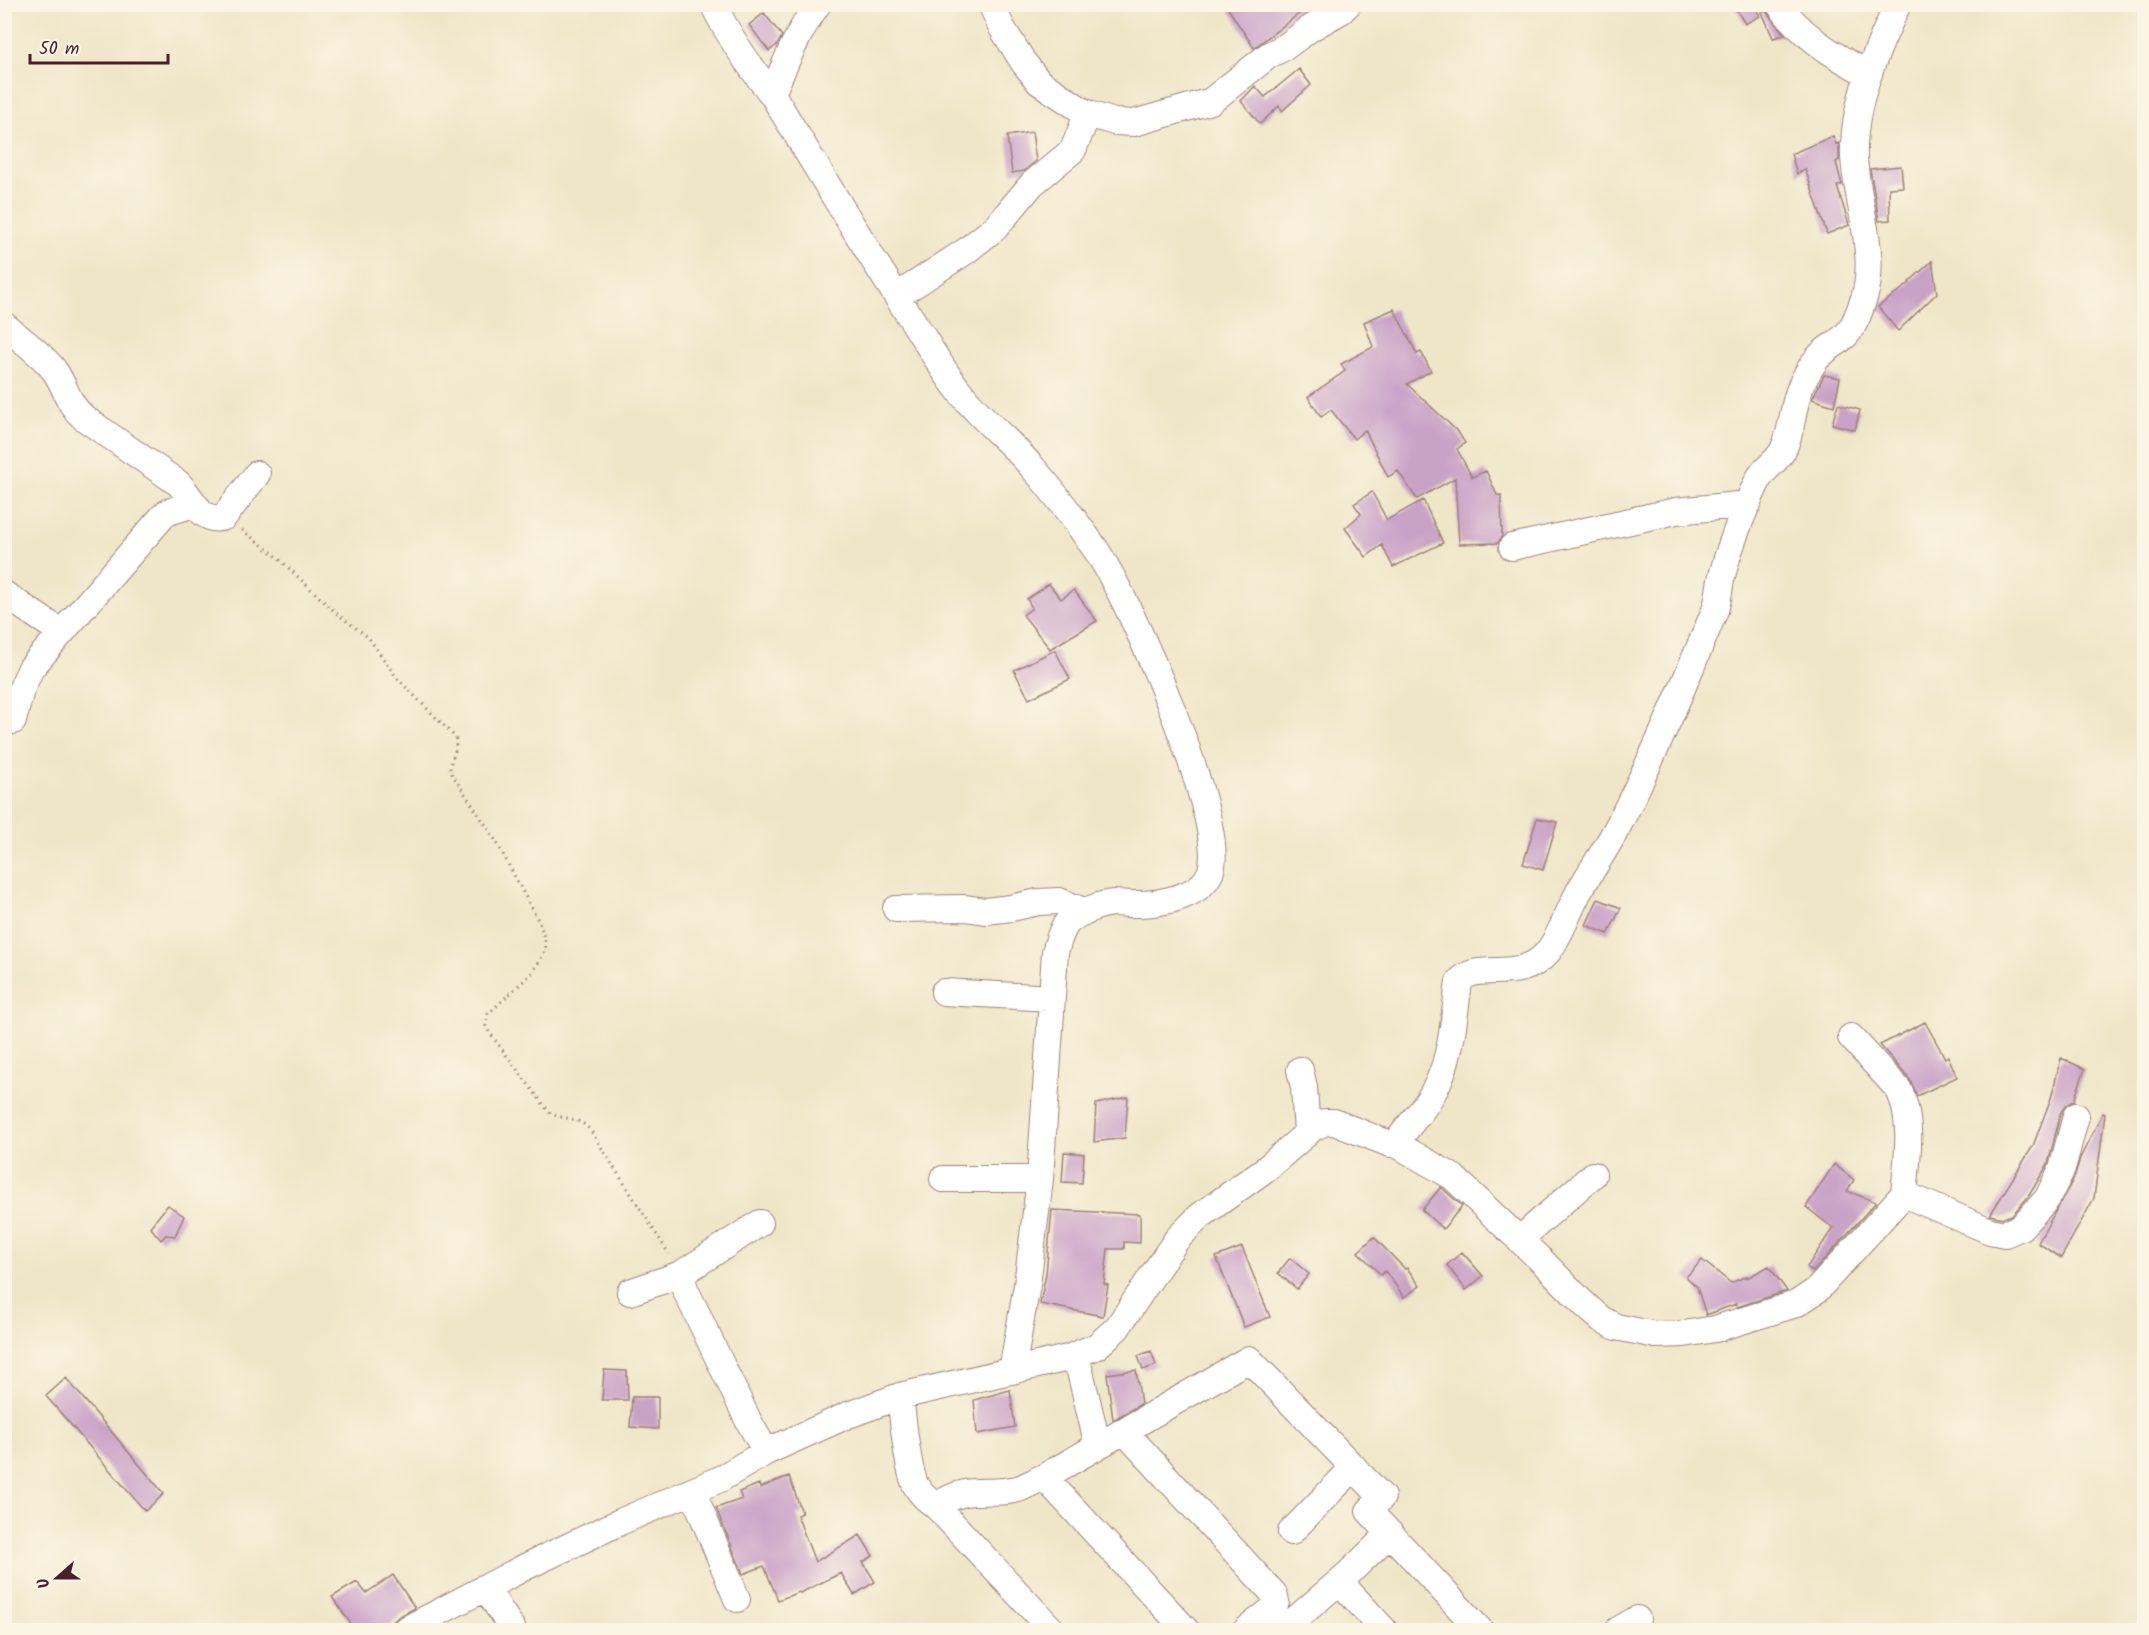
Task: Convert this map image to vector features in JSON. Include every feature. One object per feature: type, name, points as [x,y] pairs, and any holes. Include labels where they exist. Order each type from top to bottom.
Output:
[{"type":"street","points":[[713,4],[724,27],[751,68],[772,94],[956,387],[990,426],[1032,466],[1096,549],[1159,675],[1192,764],[1207,817],[1213,857],[1212,869],[1202,885],[1190,894],[1176,899],[1099,906],[1068,922],[1058,941],[1055,952],[1040,1179],[1027,1285],[1012,1371]]},
{"type":"street","points":[[772,94],[798,36],[818,4]]},
{"type":"street","points":[[991,4],[1013,46],[1039,82],[1088,113],[1114,122],[1134,123],[1211,101],[1263,59],[1285,47],[1311,27],[1341,11],[1348,4]]},
{"type":"street","points":[[1779,4],[1792,23],[1848,64],[1869,74]]},
{"type":"street","points":[[1396,1144],[1406,1127],[1423,1109],[1436,1087],[1447,1058],[1459,982],[1467,974],[1520,970],[1545,955],[1556,940],[1575,899],[1618,826],[1681,693],[1701,640],[1716,609],[1722,577],[1748,504],[1760,476],[1784,448],[1798,394],[1814,362],[1824,350],[1848,333],[1869,279],[1866,240],[1855,167],[1854,137],[1858,112],[1869,74],[1898,4]]},
{"type":"street","points":[[897,296],[996,227],[1032,184],[1073,150],[1088,113]]},
{"type":"street","points":[[4,325],[47,361],[56,373],[75,410],[178,483],[194,504],[208,517],[218,519],[224,517],[257,474]]},
{"type":"street","points":[[14,721],[24,679],[61,632],[163,516],[168,512],[194,504]]},
{"type":"street","points":[[1512,547],[1676,511],[1748,504]]},
{"type":"street","points":[[4,594],[61,632]]},
{"type":"street","points":[[896,909],[965,908],[986,911],[1038,902],[1059,902],[1086,912]]},
{"type":"street","points":[[944,992],[1052,998]]},
{"type":"street","points":[[413,1629],[485,1587],[620,1522],[693,1492],[744,1467],[766,1452],[848,1415],[900,1396],[1076,1355],[1105,1340],[1117,1328],[1177,1239],[1200,1216],[1267,1168],[1307,1133],[1330,1120],[1390,1144],[1396,1144],[1453,1177],[1583,1303],[1601,1319],[1616,1327],[1656,1335],[1684,1334],[1715,1329],[1796,1304],[1809,1296],[1861,1244],[1904,1194],[1909,1142],[1908,1120],[1902,1097],[1892,1082],[1851,1037]]},
{"type":"street","points":[[1300,1070],[1304,1087],[1307,1133]]},
{"type":"street","points":[[1904,1194],[1990,1231],[2005,1234],[2021,1227],[2047,1199],[2062,1169],[2076,1116]]},
{"type":"street","points":[[1520,1240],[1593,1175]]},
{"type":"street","points":[[943,1179],[1040,1179]]},
{"type":"street","points":[[630,1292],[681,1274],[760,1223]]},
{"type":"street","points":[[681,1274],[685,1289],[748,1420],[766,1452]]},
{"type":"street","points":[[1076,1355],[1098,1446]]},
{"type":"street","points":[[936,1506],[949,1497],[961,1493],[1019,1488],[1044,1477],[1249,1359],[1382,1497],[1369,1511],[1480,1630]]},
{"type":"street","points":[[900,1396],[913,1480],[923,1497],[936,1506],[1052,1630]]},
{"type":"street","points":[[1124,1431],[1274,1594],[1276,1602],[1274,1608],[1246,1630]]},
{"type":"street","points":[[1291,1532],[1354,1467]]},
{"type":"street","points":[[1044,1477],[1186,1630]]},
{"type":"street","points":[[693,1492],[737,1599]]},
{"type":"street","points":[[1283,1630],[1340,1582],[1390,1533]]},
{"type":"street","points":[[1340,1582],[1384,1630]]},
{"type":"street","points":[[485,1587],[513,1630]]},
{"type":"path","points":[[224,517],[275,555],[330,607],[368,637],[397,678],[455,737],[456,747],[450,771],[496,842],[540,924],[546,944],[544,954],[531,974],[488,1014],[486,1026],[549,1112],[556,1116],[575,1119],[591,1131],[681,1274]]},
{"type":"building","points":[[1225,4],[1312,4],[1254,48]]},
{"type":"building","points":[[1733,4],[1754,4],[1760,16],[1745,24]]},
{"type":"building","points":[[1766,11],[1785,35],[1773,38],[1762,12]]},
{"type":"building","points":[[764,13],[782,36],[777,45],[769,51],[749,25]]},
{"type":"building","points":[[1299,69],[1311,85],[1282,111],[1279,106],[1260,124],[1241,101],[1255,86],[1265,97]]},
{"type":"building","points":[[1032,132],[1036,161],[1024,171],[1012,173],[1007,136]]},
{"type":"building","points":[[1833,136],[1836,144],[1839,143],[1839,160],[1836,162],[1842,185],[1837,186],[1849,225],[1827,234],[1805,169],[1797,174],[1791,154]]},
{"type":"building","points":[[1901,166],[1903,187],[1889,188],[1890,220],[1879,221],[1870,169]]},
{"type":"building","points":[[1932,261],[1937,293],[1898,331],[1878,307],[1910,283]]},
{"type":"building","points":[[1394,309],[1417,354],[1421,352],[1431,371],[1407,384],[1458,432],[1465,443],[1457,449],[1472,477],[1486,471],[1497,495],[1501,495],[1502,536],[1498,543],[1459,544],[1455,478],[1417,499],[1398,471],[1388,477],[1365,430],[1354,439],[1331,410],[1321,417],[1308,397],[1345,371],[1341,364],[1373,347],[1364,322]]},
{"type":"building","points":[[1824,375],[1840,378],[1834,406],[1812,399]]},
{"type":"building","points":[[1838,404],[1860,410],[1855,430],[1832,424]]},
{"type":"building","points":[[1372,492],[1387,520],[1423,500],[1443,543],[1393,567],[1382,545],[1366,557],[1345,528],[1361,514],[1354,504]]},
{"type":"building","points":[[1049,584],[1061,599],[1074,590],[1097,621],[1050,649],[1023,615],[1032,608],[1027,599]]},
{"type":"building","points":[[1055,650],[1070,679],[1029,699],[1014,670]]},
{"type":"building","points":[[1537,818],[1557,822],[1543,870],[1523,864]]},
{"type":"building","points":[[1598,899],[1621,908],[1608,934],[1586,925]]},
{"type":"building","points":[[1925,1022],[1945,1058],[1948,1056],[1957,1077],[1917,1096],[1910,1080],[1880,1045]]},
{"type":"building","points":[[2061,1058],[2085,1069],[2074,1101],[2066,1105],[2061,1112],[2048,1164],[2028,1197],[2012,1215],[2003,1218],[1990,1215],[2033,1146],[2051,1098]]},
{"type":"building","points":[[1128,1097],[1125,1138],[1094,1142],[1096,1104]]},
{"type":"building","points":[[2103,1113],[2105,1114],[2094,1198],[2061,1258],[2038,1243],[2075,1176],[2080,1158]]},
{"type":"building","points":[[1064,1152],[1084,1154],[1082,1183],[1062,1182]]},
{"type":"building","points":[[1834,1164],[1854,1180],[1847,1191],[1876,1202],[1813,1272],[1807,1267],[1833,1228],[1806,1207]]},
{"type":"building","points":[[1441,1187],[1462,1206],[1443,1229],[1422,1210]]},
{"type":"building","points":[[168,1205],[184,1216],[175,1236],[166,1235],[161,1240],[150,1227]]},
{"type":"building","points":[[1052,1210],[1140,1214],[1140,1243],[1124,1242],[1124,1249],[1108,1249],[1104,1284],[1108,1285],[1103,1316],[1040,1304],[1046,1274]]},
{"type":"building","points":[[1374,1237],[1405,1269],[1407,1268],[1420,1286],[1404,1297],[1385,1271],[1381,1275],[1358,1252]]},
{"type":"building","points":[[1242,1247],[1270,1317],[1244,1327],[1216,1257]]},
{"type":"building","points":[[1462,1252],[1483,1276],[1466,1290],[1447,1265]]},
{"type":"building","points":[[1290,1258],[1309,1274],[1297,1289],[1278,1273]]},
{"type":"building","points":[[1702,1260],[1731,1283],[1747,1276],[1747,1278],[1769,1266],[1787,1291],[1737,1307],[1736,1304],[1706,1315],[1697,1287],[1686,1277]]},
{"type":"building","points":[[1151,1351],[1156,1365],[1143,1370],[1138,1356]]},
{"type":"building","points":[[604,1370],[627,1371],[628,1400],[602,1400]]},
{"type":"building","points":[[1136,1370],[1141,1404],[1113,1420],[1107,1374]]},
{"type":"building","points":[[66,1378],[164,1494],[145,1511],[46,1396]]},
{"type":"building","points":[[1010,1390],[1015,1427],[977,1434],[974,1400]]},
{"type":"building","points":[[632,1397],[658,1397],[658,1429],[630,1427]]},
{"type":"building","points":[[789,1476],[802,1513],[797,1515],[815,1562],[860,1535],[873,1556],[863,1562],[875,1582],[854,1595],[841,1573],[800,1593],[778,1600],[764,1566],[743,1574],[716,1508],[742,1499],[739,1492],[759,1484],[760,1488]]},
{"type":"building","points":[[393,1575],[415,1608],[398,1617],[392,1623],[390,1630],[355,1630],[332,1597],[357,1582],[366,1593]]}]
